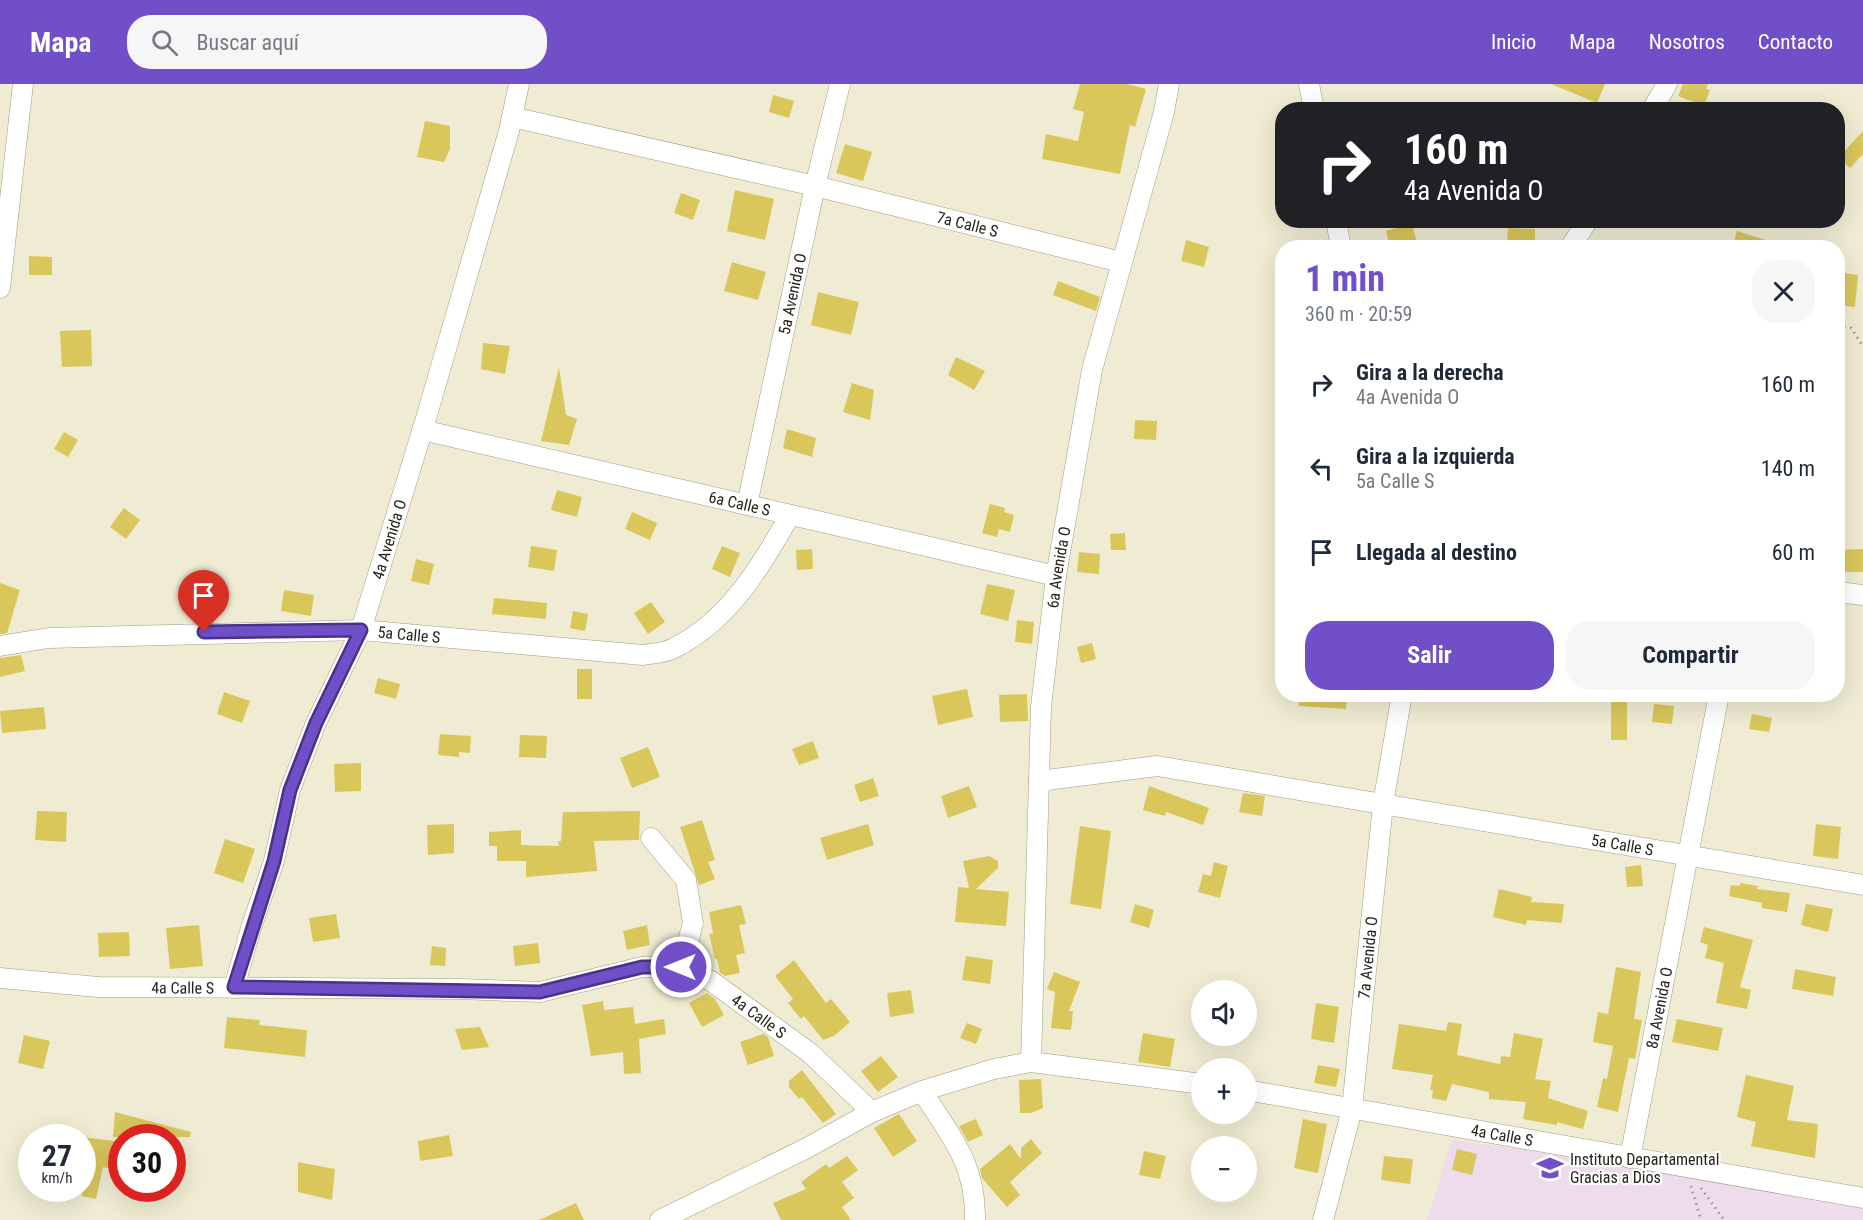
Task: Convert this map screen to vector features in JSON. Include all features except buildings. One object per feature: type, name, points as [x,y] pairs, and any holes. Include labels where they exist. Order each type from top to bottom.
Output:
[{"type":"street","points":[[0,288],[23,84]]},
{"type":"street","name":"4a Avenida O","points":[[234,987],[274,861],[290,790],[316,723],[361,630],[422,430],[512,117],[519,84]]},
{"type":"street","name":"5a Avenida O","points":[[747,506],[815,186],[840,84]]},
{"type":"street","name":"6a Avenida O","points":[[1030,1062],[1041,707],[1056,576],[1092,370],[1164,112],[1169,84]]},
{"type":"street","points":[[1309,84],[1312,102]]},
{"type":"street","points":[[1657,102],[1667,84]]},
{"type":"street","name":"7a Calle S","points":[[512,117],[815,186],[1121,262]]},
{"type":"street","name":"6a Calle S","points":[[422,430],[1056,576]]},
{"type":"street","name":"5a Calle S","points":[[0,646],[49,638],[361,630],[643,655],[672,650],[714,622],[741,594],[790,515]]},
{"type":"street","points":[[1845,593],[1863,596]]},
{"type":"street","name":"7a Avenida O","points":[[1323,1220],[1352,1109],[1383,804],[1401,702]]},
{"type":"street","name":"8a Avenida O","points":[[1630,1158],[1717,702]]},
{"type":"street","name":"5a Calle S","points":[[1039,781],[1157,766],[1686,857],[1863,885]]},
{"type":"street","points":[[651,838],[686,880],[693,923],[681,967]]},
{"type":"street","name":"4a Calle S","points":[[0,978],[98,987],[540,992],[642,967],[681,967],[711,981],[810,1053],[872,1112]]},
{"type":"street","points":[[660,1220],[805,1149],[872,1112],[922,1091],[994,1069],[1030,1062],[1191,1083]]},
{"type":"street","points":[[922,1091],[965,1159],[976,1193],[975,1220]]},
{"type":"street","name":"4a Calle S","points":[[1257,1092],[1863,1198]]},
{"type":"path","points":[[1845,328],[1851,328],[1863,346]]},
{"type":"path","points":[[1685,1167],[1701,1220]]},
{"type":"path","points":[[1685,1167],[1724,1220]]},
{"type":"shaded area","name":"Instituto Departamental Gracias a Dios","points":[[1452,1140],[1863,1196],[1863,1220],[1427,1220]]},
{"type":"place","name":"Instituto Departamental Gracias a Dios","points":[[1550,1168]]},
{"type":"route","points":[[204,632],[361,630],[316,723],[290,790],[274,861],[234,987],[540,992],[642,967],[681,967]]}]
